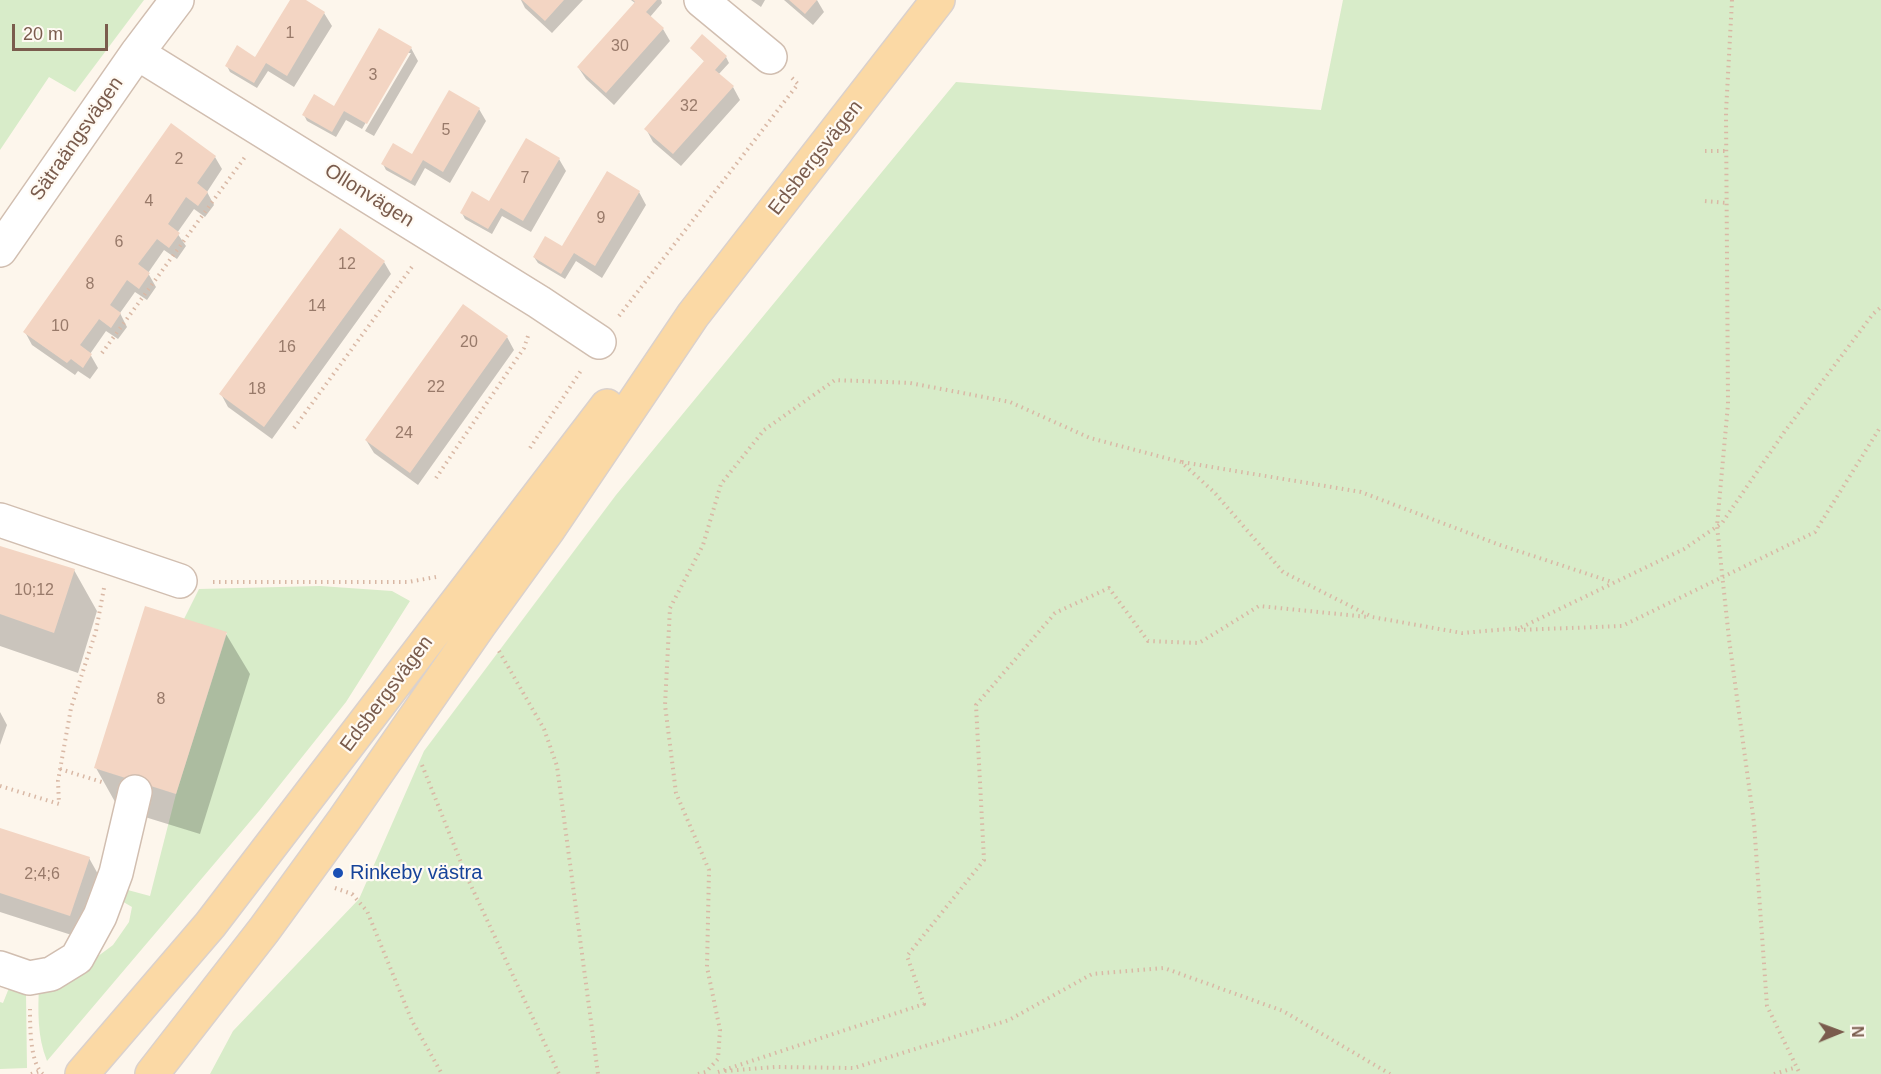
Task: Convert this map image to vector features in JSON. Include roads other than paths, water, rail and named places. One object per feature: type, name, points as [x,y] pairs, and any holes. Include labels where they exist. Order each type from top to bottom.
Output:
[{"type":"main road","name":"Edsbergsvägen","points":[[160,1069],[291,893],[548,530],[693,315],[938,0]]},
{"type":"main road","name":"Edsbergsvägen","points":[[82,1074],[210,925],[605,408],[693,315]]},
{"type":"street","name":"Sätraängsvägen","points":[[1,244],[177,0]]},
{"type":"street","points":[[701,0],[770,57]]},
{"type":"street","name":"Ollonvägen","points":[[137,53],[434,236],[599,342]]},
{"type":"street","points":[[0,520],[180,581]]},
{"type":"street","points":[[14,973],[51,974],[77,958],[100,916],[116,873],[135,792]]},
{"type":"place","name":"Rinkeby västra","points":[[338,873]]}]
